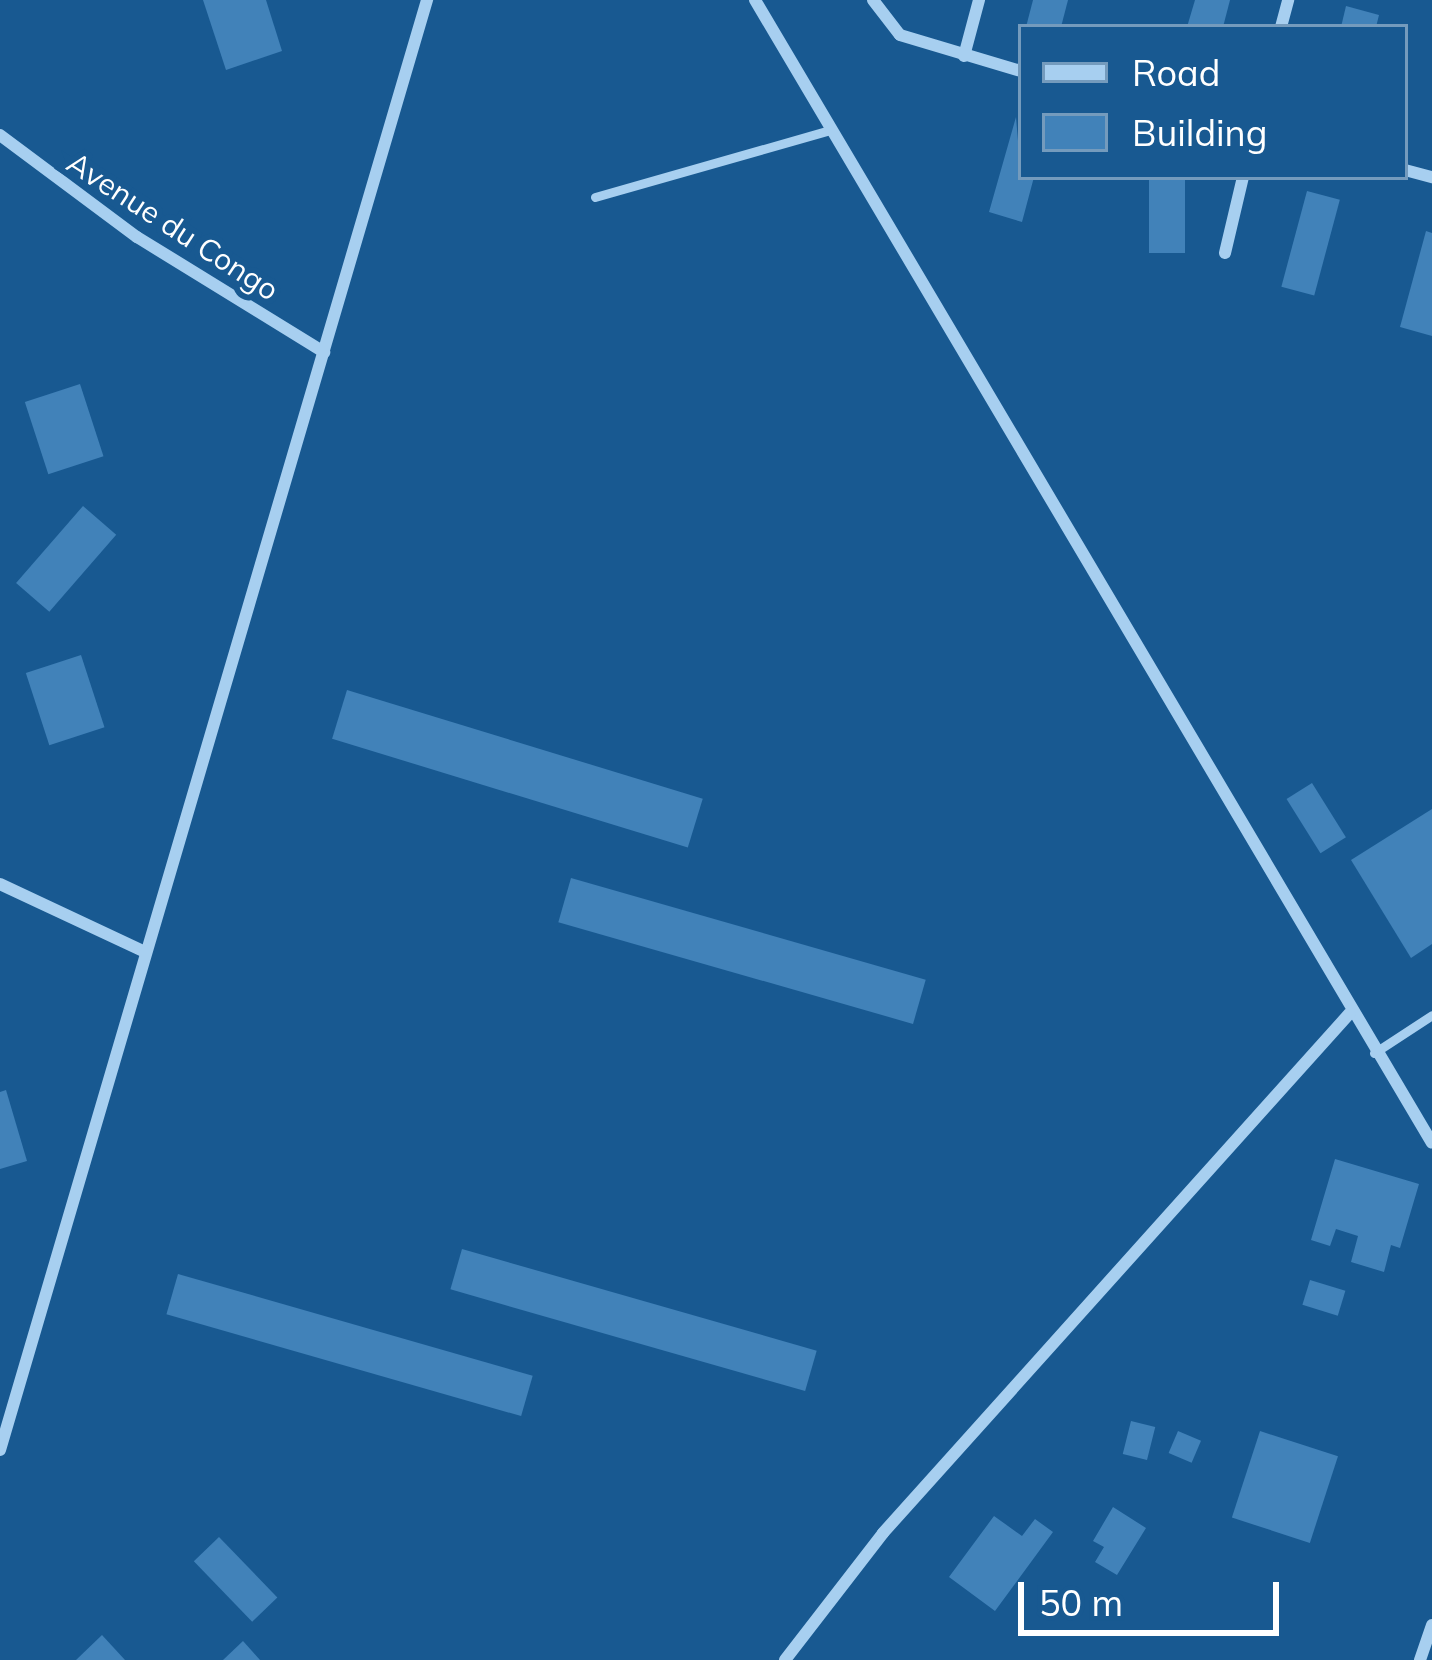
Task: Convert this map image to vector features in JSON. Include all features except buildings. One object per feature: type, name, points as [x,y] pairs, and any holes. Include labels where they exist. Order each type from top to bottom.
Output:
[{"type":"street","points":[[0,1450],[427,0]]},
{"type":"street","points":[[755,0],[1349,1015],[1432,1143]]},
{"type":"street","points":[[873,0],[900,35],[1018,70]]},
{"type":"street","points":[[964,56],[979,0]]},
{"type":"street","name":"Avenue du Congo","points":[[0,135],[136,237],[324,352]]},
{"type":"street","points":[[1225,253],[1242,180]]},
{"type":"street","points":[[0,884],[145,952]]},
{"type":"street","points":[[785,1660],[883,1533],[1349,1015]]},
{"type":"street","points":[[1420,1660],[1432,1625]]},
{"type":"lane","points":[[596,197],[830,130]]},
{"type":"lane","points":[[1374,1053],[1432,1015]]}]
